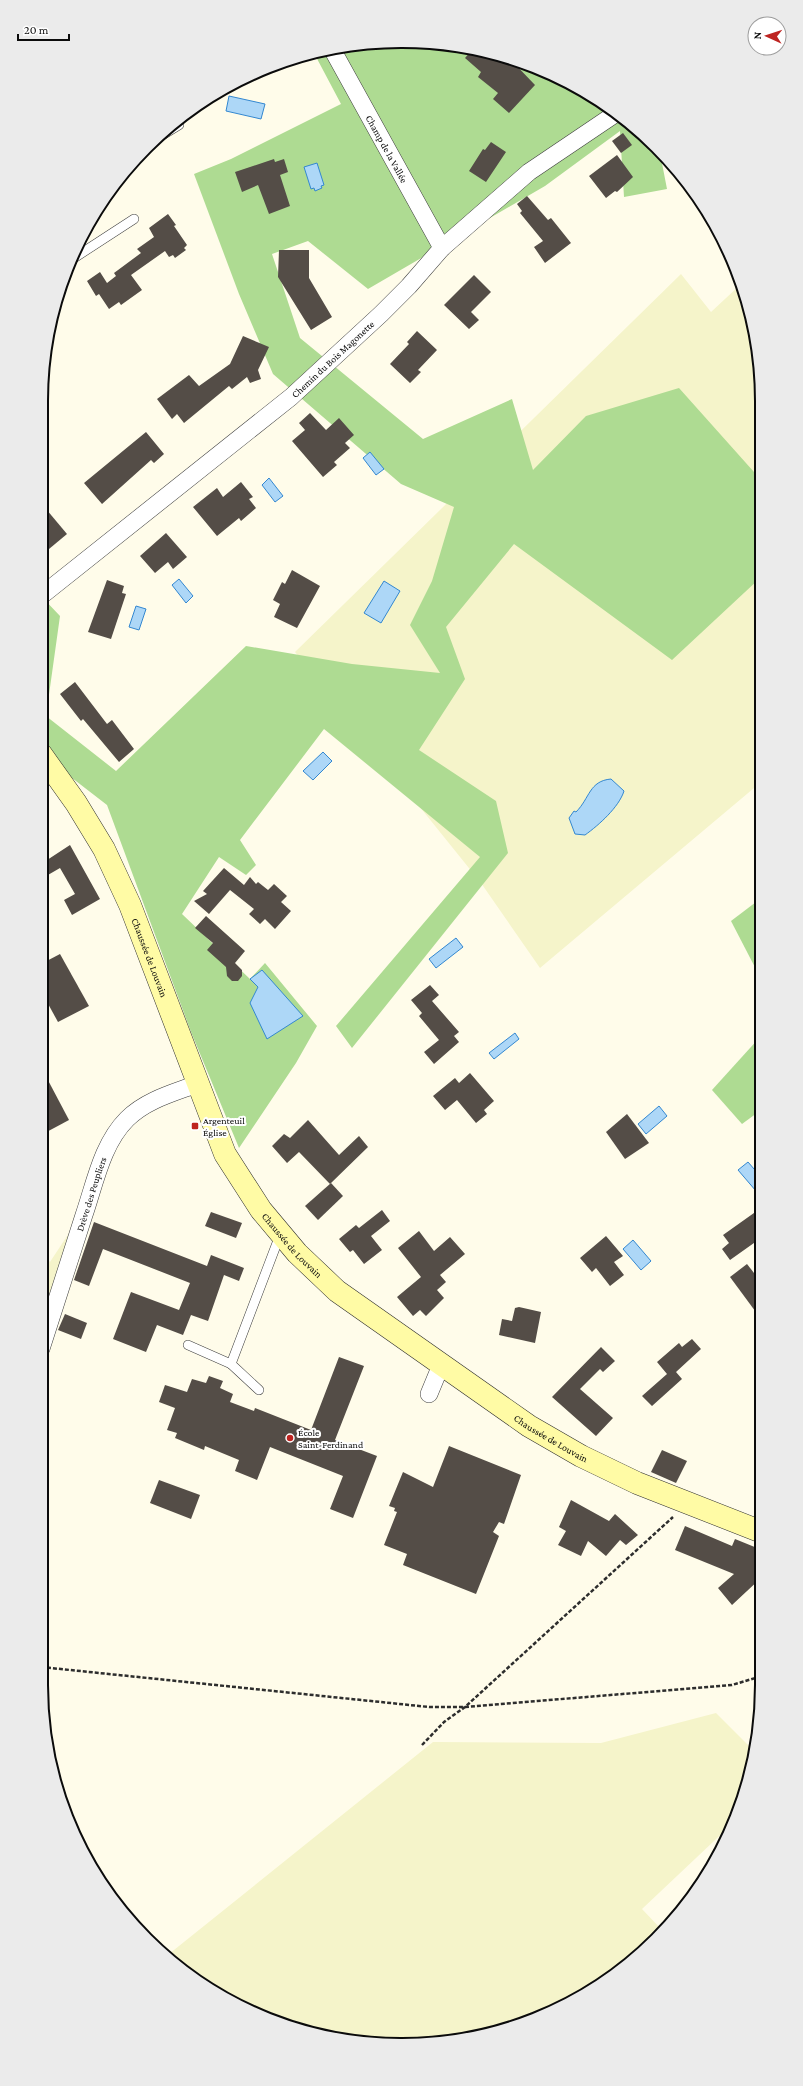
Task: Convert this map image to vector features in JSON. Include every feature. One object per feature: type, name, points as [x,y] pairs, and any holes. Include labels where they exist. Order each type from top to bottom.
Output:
[{"type":"main road","name":"Chaussée de Louvain","points":[[48,764],[76,803],[104,849],[130,905],[197,1084],[225,1154],[261,1210],[280,1235],[337,1291],[529,1426],[581,1456],[637,1484],[755,1529]]},
{"type":"street","name":"Champ de la Vallée","points":[[335,55],[442,248]]},
{"type":"street","name":"Chemin du Bois Magonette","points":[[48,590],[291,397],[381,314],[409,286],[442,248],[529,172],[611,117]]},
{"type":"street","name":"Drève des Peupliers","points":[[48,1328],[101,1166],[115,1134],[127,1118],[142,1107],[154,1100],[197,1084]]},
{"type":"street","points":[[428,1394],[441,1365]]},
{"type":"lane","points":[[80,255],[134,219]]},
{"type":"lane","points":[[231,1364],[280,1235]]},
{"type":"lane","points":[[188,1345],[231,1364],[259,1390]]},
{"type":"path","points":[[422,1745],[444,1722],[465,1707],[688,1504]]},
{"type":"path","points":[[48,1668],[429,1707],[465,1707],[732,1685],[755,1678]]},
{"type":"green space","points":[[402,48],[448,51],[470,55],[493,60],[537,75],[578,95],[617,121],[635,136],[662,163],[667,189],[624,197],[620,131],[545,186],[368,289],[308,241],[272,254],[300,338],[423,439],[512,399],[533,470],[586,416],[679,388],[755,474],[755,583],[672,660],[514,544],[446,627],[465,679],[419,750],[496,801],[508,853],[352,1048],[336,1026],[480,857],[324,729],[240,840],[256,865],[246,875],[219,857],[182,914],[250,979],[265,963],[317,1026],[296,1063],[239,1148],[191,1032],[107,805],[48,759],[48,718],[116,771],[246,646],[352,664],[440,673],[410,625],[432,581],[454,507],[401,484],[273,374],[239,294],[194,174],[231,159],[341,104],[317,58],[355,51]]},
{"type":"green space","points":[[681,274],[711,312],[736,289],[743,310],[752,355],[755,402],[755,787],[540,968],[481,883],[295,652]]},
{"type":"green space","points":[[48,603],[60,616],[48,702]]},
{"type":"green space","points":[[755,903],[755,967],[731,921]]},
{"type":"green space","points":[[755,1043],[755,1114],[742,1124],[712,1090]]},
{"type":"green space","points":[[79,1218],[48,1307],[48,1259],[50,1262]]},
{"type":"green space","points":[[716,1713],[749,1746],[743,1776],[722,1833],[642,1909],[659,1926],[635,1950],[617,1965],[578,1991],[558,2002],[493,2026],[448,2035],[402,2038],[355,2035],[310,2026],[245,2002],[205,1978],[171,1952],[433,1742],[601,1743]]},
{"type":"water","points":[[229,96],[265,104],[261,119],[226,111]]},
{"type":"water","points":[[317,163],[324,185],[321,186],[322,188],[315,191],[314,188],[311,189],[304,167]]},
{"type":"water","points":[[370,452],[384,469],[376,475],[363,458]]},
{"type":"water","points":[[269,478],[283,496],[275,502],[262,485]]},
{"type":"water","points":[[179,579],[193,596],[186,603],[172,585]]},
{"type":"water","points":[[384,581],[400,591],[381,623],[364,613]]},
{"type":"water","points":[[136,606],[146,609],[139,630],[129,627]]},
{"type":"water","points":[[323,752],[332,761],[313,780],[303,771]]},
{"type":"water","points":[[611,779],[624,791],[618,803],[602,821],[585,835],[575,834],[569,818],[574,811],[576,812],[581,807],[590,791],[598,783]]},
{"type":"water","points":[[456,938],[463,947],[436,968],[429,959]]},
{"type":"water","points":[[262,970],[303,1016],[267,1039],[250,1003],[258,987],[250,979]]},
{"type":"water","points":[[515,1033],[519,1039],[494,1059],[489,1053]]},
{"type":"water","points":[[659,1106],[667,1116],[646,1134],[638,1124]]},
{"type":"water","points":[[748,1162],[755,1170],[755,1190],[738,1170]]},
{"type":"water","points":[[633,1240],[651,1261],[641,1270],[623,1249]]},
{"type":"building","points":[[468,55],[470,55],[493,60],[519,69],[535,85],[509,113],[493,99],[498,93],[478,77],[481,72],[465,58]]},
{"type":"building","points":[[623,133],[632,145],[621,153],[612,141]]},
{"type":"building","points":[[491,142],[506,152],[486,182],[469,171],[483,149],[485,150]]},
{"type":"building","points":[[617,155],[633,177],[617,192],[615,191],[606,198],[589,176]]},
{"type":"building","points":[[274,159],[275,162],[284,159],[288,172],[280,175],[290,206],[269,214],[258,185],[242,192],[235,172]]},
{"type":"building","points":[[527,196],[548,220],[551,218],[571,243],[545,263],[534,247],[543,241],[520,213],[522,211],[517,204]]},
{"type":"building","points":[[168,214],[187,245],[184,248],[186,250],[175,258],[173,255],[169,257],[165,251],[131,275],[142,290],[121,305],[119,302],[109,309],[99,294],[96,296],[87,281],[100,272],[107,283],[116,276],[114,273],[141,253],[137,249],[154,237],[149,228]]},
{"type":"building","points":[[279,250],[309,250],[309,278],[332,317],[311,330],[278,277]]},
{"type":"building","points":[[474,275],[491,292],[471,312],[479,320],[469,329],[444,305]]},
{"type":"building","points":[[417,331],[437,350],[418,370],[421,372],[410,383],[390,364],[409,344],[407,342]]},
{"type":"building","points":[[243,336],[269,347],[258,370],[261,379],[250,383],[247,377],[232,389],[229,386],[184,423],[177,414],[172,419],[157,399],[189,375],[199,386],[230,364]]},
{"type":"building","points":[[310,413],[326,430],[339,418],[354,435],[345,443],[350,448],[334,462],[337,465],[323,477],[292,441],[305,430],[299,423]]},
{"type":"building","points":[[146,432],[164,454],[154,463],[151,460],[102,504],[84,483]]},
{"type":"building","points":[[241,482],[253,497],[249,499],[256,508],[241,521],[239,518],[217,536],[193,507],[217,488],[223,497]]},
{"type":"building","points":[[48,511],[67,534],[49,549],[48,548]]},
{"type":"building","points":[[166,533],[187,557],[173,569],[168,562],[155,573],[140,556]]},
{"type":"building","points":[[292,570],[320,586],[297,628],[274,617],[280,604],[273,600],[282,582],[285,584]]},
{"type":"building","points":[[107,580],[124,586],[122,593],[126,594],[111,639],[88,632]]},
{"type":"building","points":[[75,682],[107,724],[112,720],[134,749],[119,762],[83,719],[81,721],[60,694]]},
{"type":"building","points":[[70,845],[100,899],[72,915],[64,900],[75,894],[60,868],[48,875],[48,859]]},
{"type":"building","points":[[224,868],[244,885],[250,877],[256,884],[258,882],[268,890],[274,884],[287,896],[281,902],[291,911],[275,929],[265,919],[260,924],[249,914],[254,909],[230,890],[209,914],[194,901],[207,894],[203,891]]},
{"type":"building","points":[[206,916],[245,951],[235,963],[242,970],[242,976],[238,981],[232,981],[227,976],[226,967],[207,950],[213,943],[195,928]]},
{"type":"building","points":[[60,954],[89,1006],[58,1022],[48,1004],[48,960]]},
{"type":"building","points":[[430,985],[439,995],[432,1001],[459,1032],[454,1036],[459,1042],[434,1064],[424,1052],[439,1040],[419,1016],[422,1013],[411,1000]]},
{"type":"building","points":[[470,1073],[494,1101],[484,1110],[487,1114],[476,1123],[457,1100],[445,1110],[433,1096],[455,1078],[459,1083]]},
{"type":"building","points":[[48,1080],[69,1120],[48,1131]]},
{"type":"building","points":[[627,1114],[649,1143],[625,1159],[606,1132]]},
{"type":"building","points":[[308,1120],[339,1155],[359,1136],[368,1147],[330,1184],[299,1152],[287,1163],[272,1146],[284,1134],[290,1138]]},
{"type":"building","points":[[331,1183],[343,1196],[318,1220],[305,1206]]},
{"type":"building","points":[[382,1210],[390,1221],[371,1236],[382,1250],[364,1264],[353,1250],[350,1252],[339,1239],[356,1225],[359,1228]]},
{"type":"building","points":[[211,1212],[242,1223],[236,1238],[205,1226]]},
{"type":"building","points":[[755,1212],[755,1242],[730,1260],[722,1249],[729,1243],[723,1235]]},
{"type":"building","points":[[94,1222],[207,1266],[211,1255],[244,1268],[239,1281],[224,1275],[208,1321],[191,1315],[183,1335],[157,1325],[146,1352],[113,1339],[131,1292],[179,1310],[190,1283],[103,1249],[89,1286],[74,1280]]},
{"type":"building","points":[[419,1231],[434,1251],[450,1237],[465,1254],[440,1275],[446,1282],[437,1290],[444,1298],[426,1316],[420,1310],[413,1316],[397,1297],[421,1277],[398,1248]]},
{"type":"building","points":[[606,1236],[623,1256],[614,1262],[624,1275],[610,1286],[596,1268],[592,1272],[580,1258]]},
{"type":"building","points":[[747,1264],[755,1274],[755,1311],[730,1277]]},
{"type":"building","points":[[519,1307],[541,1312],[535,1343],[499,1335],[502,1319],[512,1321],[515,1308]]},
{"type":"building","points":[[65,1314],[87,1323],[81,1339],[58,1330]]},
{"type":"building","points":[[692,1339],[701,1349],[676,1372],[682,1379],[652,1406],[642,1396],[667,1374],[657,1362],[679,1343],[682,1347]]},
{"type":"building","points":[[601,1347],[615,1361],[603,1372],[600,1369],[580,1389],[613,1418],[596,1436],[552,1397]]},
{"type":"building","name":"École Saint-Ferdinand","points":[[339,1357],[364,1366],[335,1440],[377,1456],[353,1518],[330,1509],[343,1476],[270,1447],[257,1480],[235,1471],[239,1460],[205,1446],[204,1450],[175,1438],[177,1433],[167,1430],[175,1408],[159,1402],[165,1385],[187,1392],[192,1379],[206,1383],[209,1376],[223,1381],[220,1388],[233,1394],[230,1402],[254,1411],[255,1408],[311,1430]]},
{"type":"building","points":[[449,1446],[521,1475],[504,1524],[499,1522],[493,1532],[499,1536],[476,1594],[403,1565],[407,1554],[384,1545],[397,1512],[394,1511],[395,1508],[389,1506],[403,1472],[433,1487]]},
{"type":"building","points":[[662,1450],[687,1461],[676,1483],[651,1472]]},
{"type":"building","points":[[159,1480],[200,1495],[191,1519],[150,1503]]},
{"type":"building","points":[[571,1500],[609,1521],[615,1514],[638,1535],[626,1545],[620,1540],[606,1556],[588,1541],[581,1556],[558,1545],[566,1531],[559,1527]]},
{"type":"building","points":[[685,1526],[732,1546],[735,1539],[755,1547],[755,1584],[732,1605],[718,1588],[734,1574],[675,1550]]},
{"type":"place","name":"Argenteuil Église","points":[[195,1126]]},
{"type":"place","name":"École Saint-Ferdinand","points":[[290,1438]]}]
